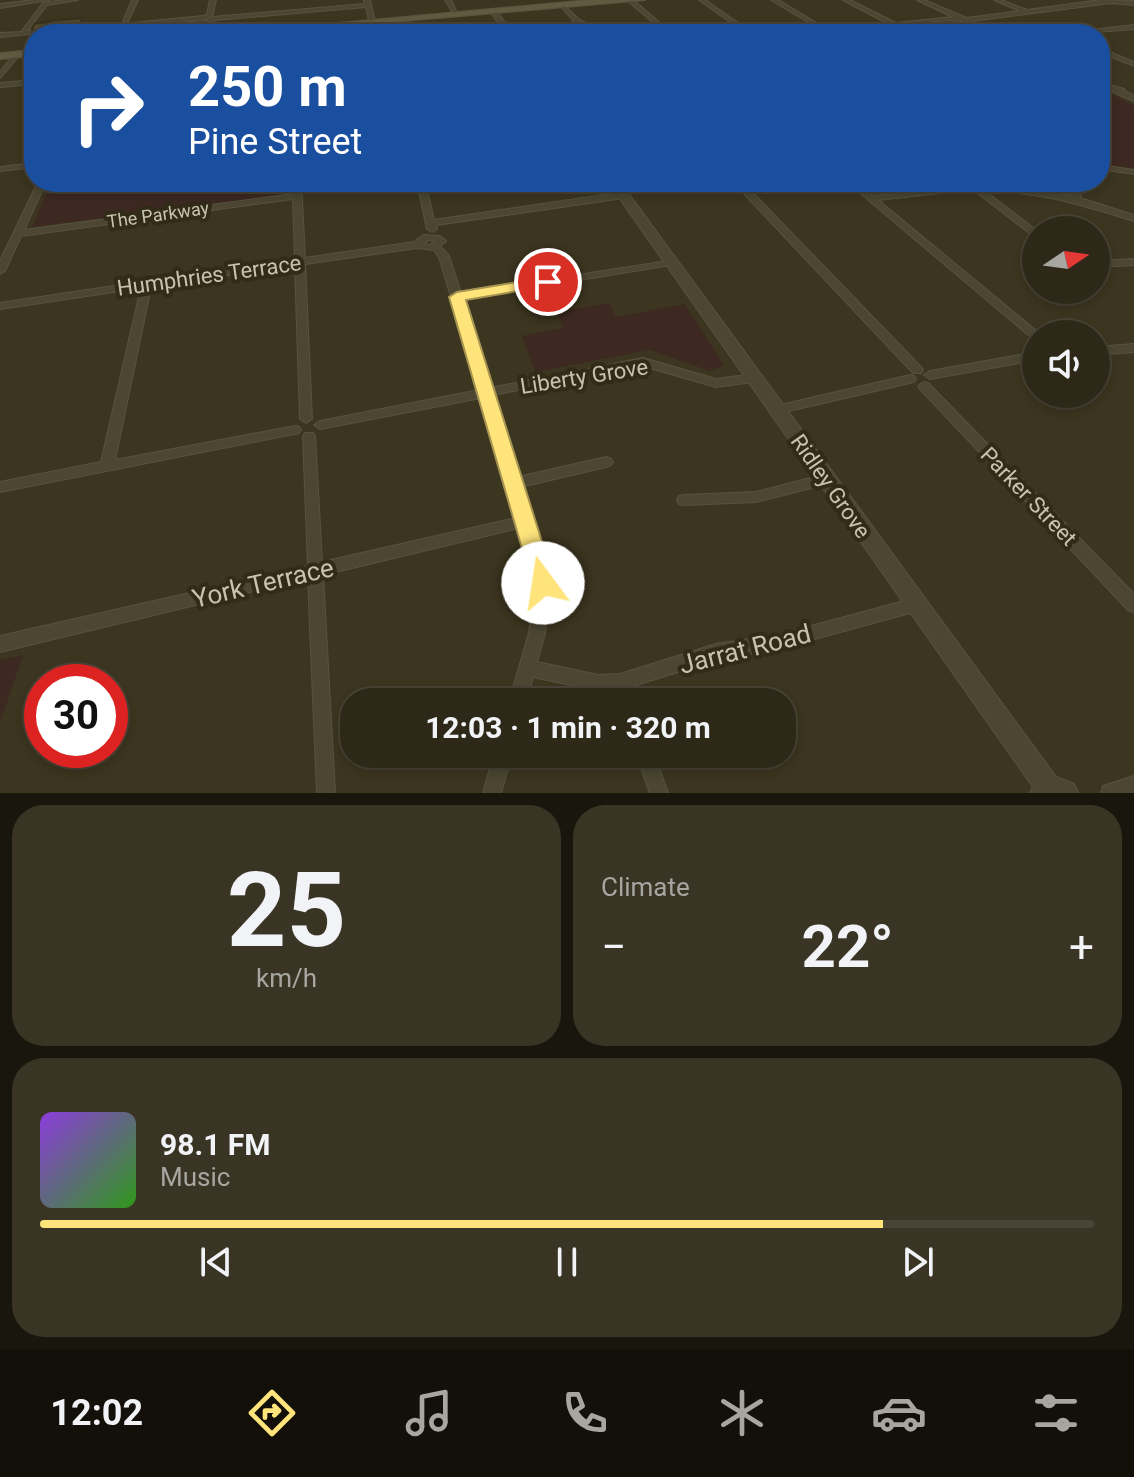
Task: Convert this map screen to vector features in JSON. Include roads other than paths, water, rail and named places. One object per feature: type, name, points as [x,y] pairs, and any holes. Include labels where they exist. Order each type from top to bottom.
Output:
[{"type":"main road","points":[[562,6],[616,0]]},
{"type":"main road","points":[[349,24],[641,0]]},
{"type":"main road","points":[[0,55],[24,53]]},
{"type":"street","points":[[30,24],[45,4],[75,0]]},
{"type":"street","points":[[125,23],[135,0]]},
{"type":"street","points":[[117,24],[208,17],[213,0]]},
{"type":"street","points":[[289,0],[291,24]]},
{"type":"street","points":[[448,0],[455,15]]},
{"type":"street","points":[[630,0],[658,24]]},
{"type":"street","points":[[702,0],[737,24]]},
{"type":"street","points":[[774,0],[815,24]]},
{"type":"street","points":[[846,0],[892,24]]},
{"type":"street","points":[[920,0],[959,19]]},
{"type":"street","points":[[997,0],[1029,13]]},
{"type":"street","points":[[1099,0],[1133,3]]},
{"type":"street","points":[[0,6],[44,1]]},
{"type":"street","points":[[914,24],[1109,2]]},
{"type":"street","points":[[208,24],[212,19],[290,14],[368,3],[372,22]]},
{"type":"street","points":[[562,6],[576,20]]},
{"type":"street","points":[[493,12],[502,24]]},
{"type":"street","points":[[969,20],[976,24]]},
{"type":"street","points":[[1110,30],[1134,27]]},
{"type":"street","points":[[0,35],[24,31]]},
{"type":"street","points":[[0,76],[18,53]]},
{"type":"street","points":[[1110,54],[1134,64]]},
{"type":"street","points":[[1122,59],[1134,57]]},
{"type":"street","points":[[0,85],[24,83]]},
{"type":"street","points":[[1110,90],[1134,86]]},
{"type":"street","points":[[1120,89],[1134,99]]},
{"type":"street","points":[[0,169],[24,166]]},
{"type":"street","points":[[1110,168],[1134,172]]},
{"type":"street","points":[[0,271],[37,192]]},
{"type":"street","points":[[298,192],[298,262],[326,793]]},
{"type":"street","points":[[424,192],[433,223],[433,242],[444,256],[543,583],[537,633],[522,688]]},
{"type":"street","points":[[433,223],[603,192]]},
{"type":"street","name":"Ridley Grove","points":[[621,192],[1052,792]]},
{"type":"street","name":"Parker Street","points":[[746,192],[1134,605]]},
{"type":"street","points":[[863,192],[1022,324]]},
{"type":"street","points":[[871,199],[912,192]]},
{"type":"street","points":[[982,192],[1022,224]]},
{"type":"street","points":[[1039,192],[1076,199],[1134,218]]},
{"type":"street","points":[[1076,199],[1077,192]]},
{"type":"street","name":"The Parkway","points":[[18,234],[298,196]]},
{"type":"street","name":"Humphries Terrace","points":[[0,306],[417,245],[419,240],[433,242]]},
{"type":"street","points":[[457,297],[671,262]]},
{"type":"street","points":[[1110,263],[1134,262]]},
{"type":"street","points":[[107,466],[147,284]]},
{"type":"street","points":[[1110,350],[1134,348]]},
{"type":"street","points":[[776,410],[1022,359]]},
{"type":"street","name":"Liberty Grove","points":[[0,487],[643,362],[716,383],[753,378]]},
{"type":"street","points":[[514,483],[606,462]]},
{"type":"street","points":[[684,500],[756,497],[826,479]]},
{"type":"street","name":"York Terrace","points":[[0,644],[526,521]]},
{"type":"street","name":"Jarrat Road","points":[[528,668],[598,683],[620,682],[716,652],[778,642],[915,605]]},
{"type":"street","points":[[620,682],[622,688]]},
{"type":"street","points":[[492,793],[499,768]]},
{"type":"street","points":[[650,768],[659,793]]},
{"type":"street","points":[[1110,793],[1134,785]]}]
